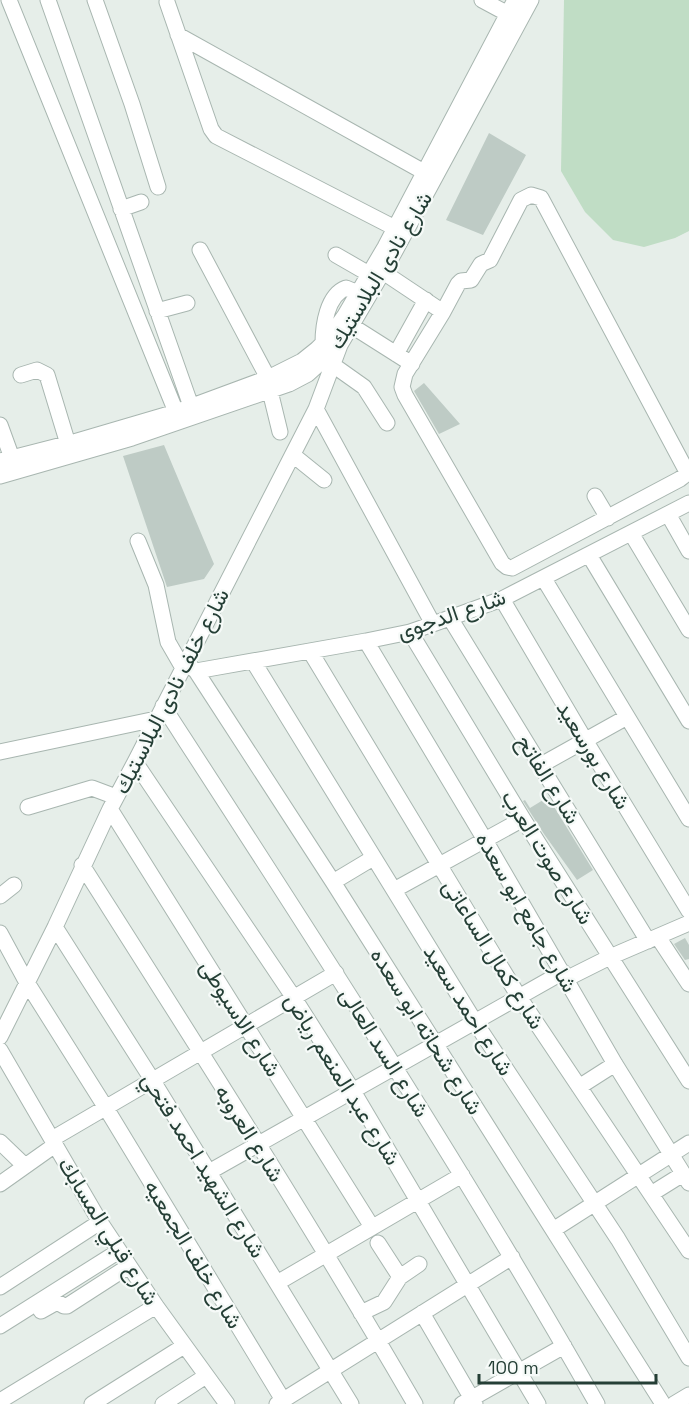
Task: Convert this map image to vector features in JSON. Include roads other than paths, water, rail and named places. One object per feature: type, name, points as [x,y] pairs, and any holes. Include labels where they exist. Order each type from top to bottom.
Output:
[{"type":"street","points":[[9,0],[176,412]]},
{"type":"street","points":[[48,0],[191,406]]},
{"type":"street","points":[[95,0],[132,104],[158,187]]},
{"type":"street","points":[[482,0],[508,14]]},
{"type":"street","name":"شارع نادى البلاستيك","points":[[6,460],[269,385],[289,384],[308,374],[340,345],[352,326],[395,228],[515,0]]},
{"type":"street","name":"شارع نادى البلاستيك","points":[[0,476],[132,438],[269,385],[323,343],[345,315],[358,293],[376,273],[531,0]]},
{"type":"street","points":[[167,2],[211,129],[216,136],[395,228]]},
{"type":"street","points":[[178,34],[424,172]]},
{"type":"street","points":[[531,195],[541,198],[686,470],[683,477],[515,567],[509,568],[504,566],[403,391],[403,378],[412,364],[459,282],[471,280],[481,264],[490,260],[521,200],[531,195]]},
{"type":"street","points":[[121,209],[141,202]]},
{"type":"street","points":[[200,250],[269,385],[280,432]]},
{"type":"street","points":[[336,255],[376,273],[426,300],[443,312]]},
{"type":"street","points":[[396,354],[426,300]]},
{"type":"street","points":[[157,311],[187,303]]},
{"type":"street","points":[[352,326],[412,364]]},
{"type":"street","name":"شارع خلف نادى البلاستيك","points":[[0,1037],[113,803],[160,712],[188,667],[316,409],[340,345]]},
{"type":"street","points":[[333,365],[364,387],[387,423]]},
{"type":"street","points":[[21,375],[37,370],[47,375],[68,444]]},
{"type":"street","points":[[316,409],[433,624]]},
{"type":"street","points":[[0,425],[6,460]]},
{"type":"street","points":[[293,454],[324,480]]},
{"type":"street","points":[[595,496],[608,518]]},
{"type":"street","name":"شارع الدجوى","points":[[188,667],[253,661],[410,632],[502,598],[544,579],[689,503]]},
{"type":"street","points":[[668,514],[689,551]]},
{"type":"street","points":[[631,533],[689,630]]},
{"type":"street","name":"شارع شحاته ابو سعده","points":[[138,541],[156,585],[168,642],[188,667],[333,882],[663,1404]]},
{"type":"street","points":[[589,555],[689,721]]},
{"type":"street","points":[[544,579],[689,819]]},
{"type":"street","name":"شارع بورسعيد","points":[[502,598],[689,911]]},
{"type":"street","name":"شارع الفاتح","points":[[450,618],[653,939],[689,984]]},
{"type":"street","name":"شارع صوت العرب","points":[[410,632],[523,819],[689,1081]]},
{"type":"street","name":"شارع جامع ابو سعده","points":[[366,641],[615,1064],[686,1178]]},
{"type":"street","name":"شارع كمال الساعاتى","points":[[310,651],[519,997],[651,1194],[684,1232],[689,1251]]},
{"type":"street","name":"شارع احمد سعيد","points":[[253,661],[475,1022],[618,1239],[689,1358]]},
{"type":"street","points":[[0,752],[160,712]]},
{"type":"street","name":"شارع السد العالى","points":[[160,712],[336,973],[512,1257],[597,1404]]},
{"type":"street","points":[[541,765],[627,717]]},
{"type":"street","name":"شارع عبد المنعم رياض","points":[[135,762],[294,998],[353,1091],[538,1404]]},
{"type":"street","points":[[28,807],[92,788],[113,803]]},
{"type":"street","name":"شارع الاسيوطى","points":[[113,803],[246,1026],[372,1227]]},
{"type":"street","points":[[394,890],[523,819]]},
{"type":"street","points":[[333,882],[374,858]]},
{"type":"street","name":"شارع العروبه","points":[[82,865],[361,1313],[415,1404]]},
{"type":"street","points":[[0,896],[14,885]]},
{"type":"street","points":[[209,1172],[519,997],[689,923]]},
{"type":"street","name":"شارع الشهيد احمد فتحي","points":[[55,927],[153,1080],[351,1404]]},
{"type":"street","name":"شارع خلف الجمعيه","points":[[0,933],[5,955],[26,981],[106,1108],[280,1402]]},
{"type":"street","points":[[0,1184],[53,1142],[106,1108],[336,973]]},
{"type":"street","name":"شارع قبلي المسابك","points":[[0,1050],[100,1222],[156,1306],[227,1404]]},
{"type":"street","points":[[579,1087],[615,1064]]},
{"type":"street","points":[[0,1142],[25,1166]]},
{"type":"street","points":[[553,1230],[689,1143]]},
{"type":"street","points":[[277,1283],[462,1175]]},
{"type":"street","points":[[651,1194],[686,1178]]},
{"type":"street","points":[[0,1287],[100,1222]]},
{"type":"street","points":[[378,1243],[400,1277]]},
{"type":"street","points":[[7,1328],[119,1251]]},
{"type":"street","points":[[280,1402],[512,1257]]},
{"type":"street","points":[[361,1313],[384,1302],[400,1277],[419,1264]]},
{"type":"street","points":[[7,1328],[55,1302],[67,1306],[129,1266]]},
{"type":"street","points":[[0,1401],[156,1306]]},
{"type":"street","points":[[422,1313],[470,1402],[564,1346]]},
{"type":"street","points":[[92,1404],[184,1346]]},
{"type":"street","points":[[164,1404],[206,1376]]},
{"type":"street","points":[[674,1404],[689,1395]]}]
